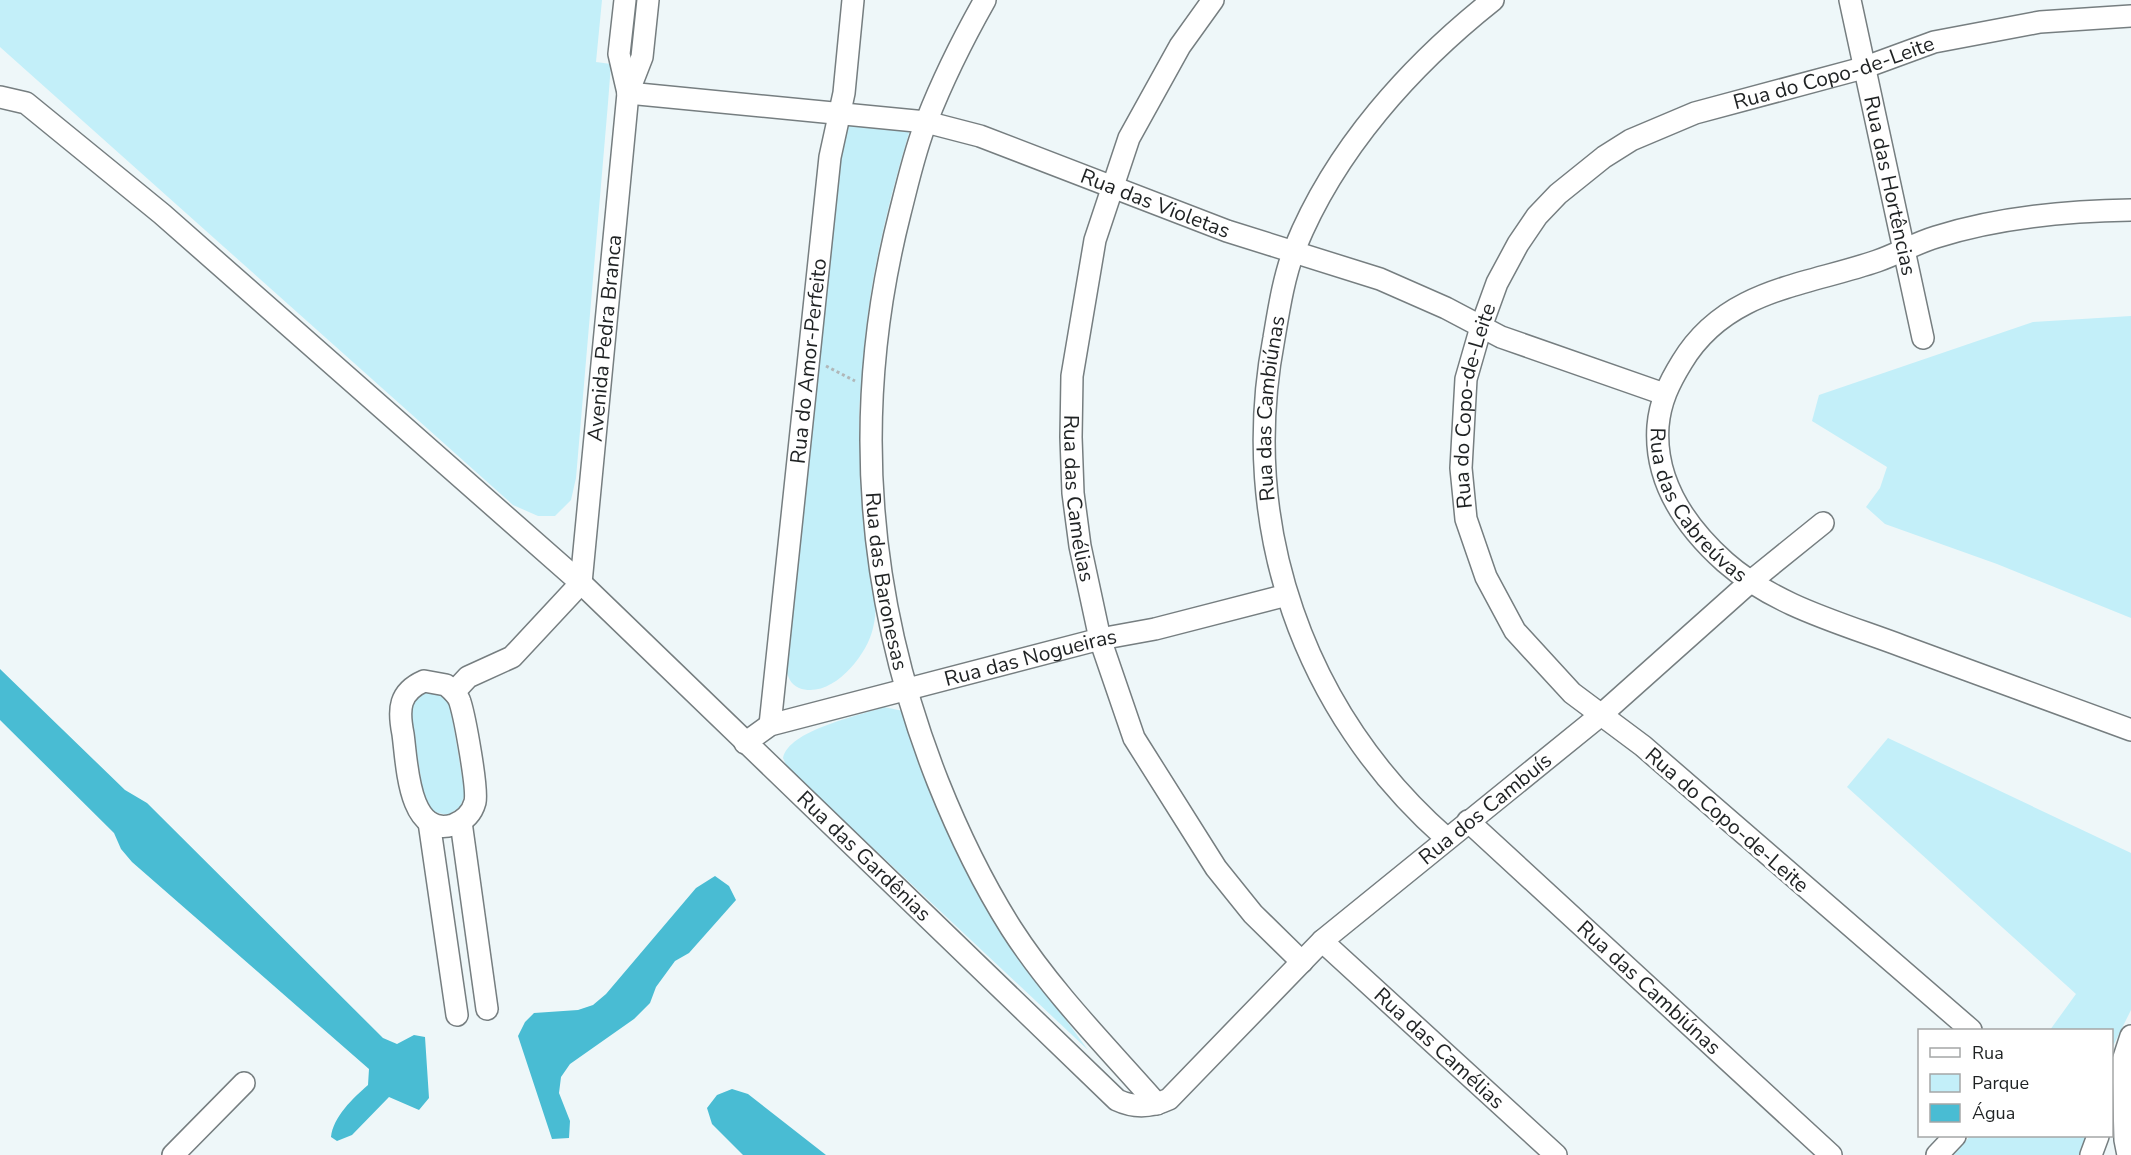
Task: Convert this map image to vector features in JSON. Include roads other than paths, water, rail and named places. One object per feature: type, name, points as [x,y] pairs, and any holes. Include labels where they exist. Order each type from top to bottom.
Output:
[{"type":"street","name":"Avenida Pedra Branca","points":[[581,583],[627,93],[619,54],[625,0]]},
{"type":"street","name":"Avenida Pedra Branca","points":[[627,93],[642,57],[648,0]]},
{"type":"street","name":"Rua do Amor-Perfeito","points":[[770,724],[830,157],[841,112],[853,0]]},
{"type":"street","name":"Rua das Baronesas","points":[[985,0],[926,122],[891,248],[879,316],[872,390],[870,462],[877,550],[890,631],[905,688],[951,813],[1009,925],[1040,970],[1157,1104]]},
{"type":"street","name":"Rua das Camélias","points":[[1213,0],[1180,46],[1129,138],[1095,240],[1085,287],[1072,376],[1071,437],[1074,492],[1080,546],[1100,639],[1134,738],[1216,868],[1253,914],[1302,962]]},
{"type":"street","name":"Rua das Cambiúnas","points":[[1446,838],[1415,811],[1383,774],[1342,717],[1315,666],[1287,595],[1270,518],[1264,422],[1269,363],[1294,250],[1332,177],[1390,97],[1425,60],[1493,0]]},
{"type":"street","name":"Rua das Hortências","points":[[1850,0],[1923,338]]},
{"type":"street","name":"Rua do Copo-de-Leite","points":[[1970,1029],[1602,714],[1572,693],[1515,631],[1486,577],[1467,519],[1461,468],[1466,379],[1497,283],[1518,244],[1537,216],[1558,194],[1604,157],[1631,140],[1695,113],[1863,68],[1934,42],[2040,22],[2131,16]]},
{"type":"street","name":"Rua das Violetas","points":[[627,93],[926,122],[980,136],[1227,231],[1294,250],[1380,279],[1538,352],[1664,394]]},
{"type":"street","name":"Rua das Gardênias","points":[[0,97],[26,103],[162,214],[581,583],[1117,1100],[1128,1106],[1157,1104]]},
{"type":"street","name":"Rua das Cabreúvas","points":[[2131,210],[2084,210],[1984,223],[1933,237],[1879,260],[1759,296],[1734,308],[1702,334],[1686,356],[1664,394],[1658,437],[1660,461],[1673,498],[1689,524],[1705,543],[1750,582],[1804,609],[2131,730]]},
{"type":"street","name":"Rua dos Cambuís","points":[[1157,1104],[1175,1093],[1322,941],[1468,820],[1602,714],[1750,582],[1823,523]]},
{"type":"street","points":[[454,692],[468,677],[512,657],[581,583]]},
{"type":"street","name":"Rua das Nogueiras","points":[[745,743],[770,724],[1100,639],[1155,629],[1287,595]]},
{"type":"street","points":[[424,681],[446,685],[460,701],[476,794],[474,805],[461,822],[440,826],[420,815],[415,806],[399,713],[401,702],[414,685],[424,681]]},
{"type":"street","name":"Rua das Cambiúnas","points":[[1468,820],[1831,1155]]},
{"type":"street","points":[[429,822],[457,1015]]},
{"type":"street","points":[[461,822],[487,1009]]},
{"type":"street","name":"Rua das Camélias","points":[[1322,941],[1556,1155]]},
{"type":"street","points":[[2113,1092],[2131,1036]]},
{"type":"street","points":[[2123,1062],[2125,1140],[2128,1155]]},
{"type":"street","points":[[173,1155],[244,1083]]},
{"type":"street","points":[[1937,1155],[1954,1137]]},
{"type":"street","points":[[2091,1155],[2098,1137]]},
{"type":"water","points":[[0,669],[125,790],[147,803],[383,1038],[397,1044],[414,1035],[425,1037],[429,1098],[419,1110],[389,1097],[352,1135],[337,1141],[331,1137],[340,1115],[368,1085],[369,1069],[132,862],[121,849],[114,833],[0,720]]},
{"type":"water","points":[[715,876],[729,886],[736,900],[689,953],[675,961],[656,987],[650,1003],[634,1019],[570,1064],[561,1077],[559,1093],[570,1121],[569,1138],[552,1139],[518,1036],[525,1022],[534,1013],[578,1010],[593,1005],[606,994],[696,888]]},
{"type":"water","points":[[732,1089],[748,1094],[826,1155],[743,1155],[712,1124],[707,1108],[717,1095]]}]
